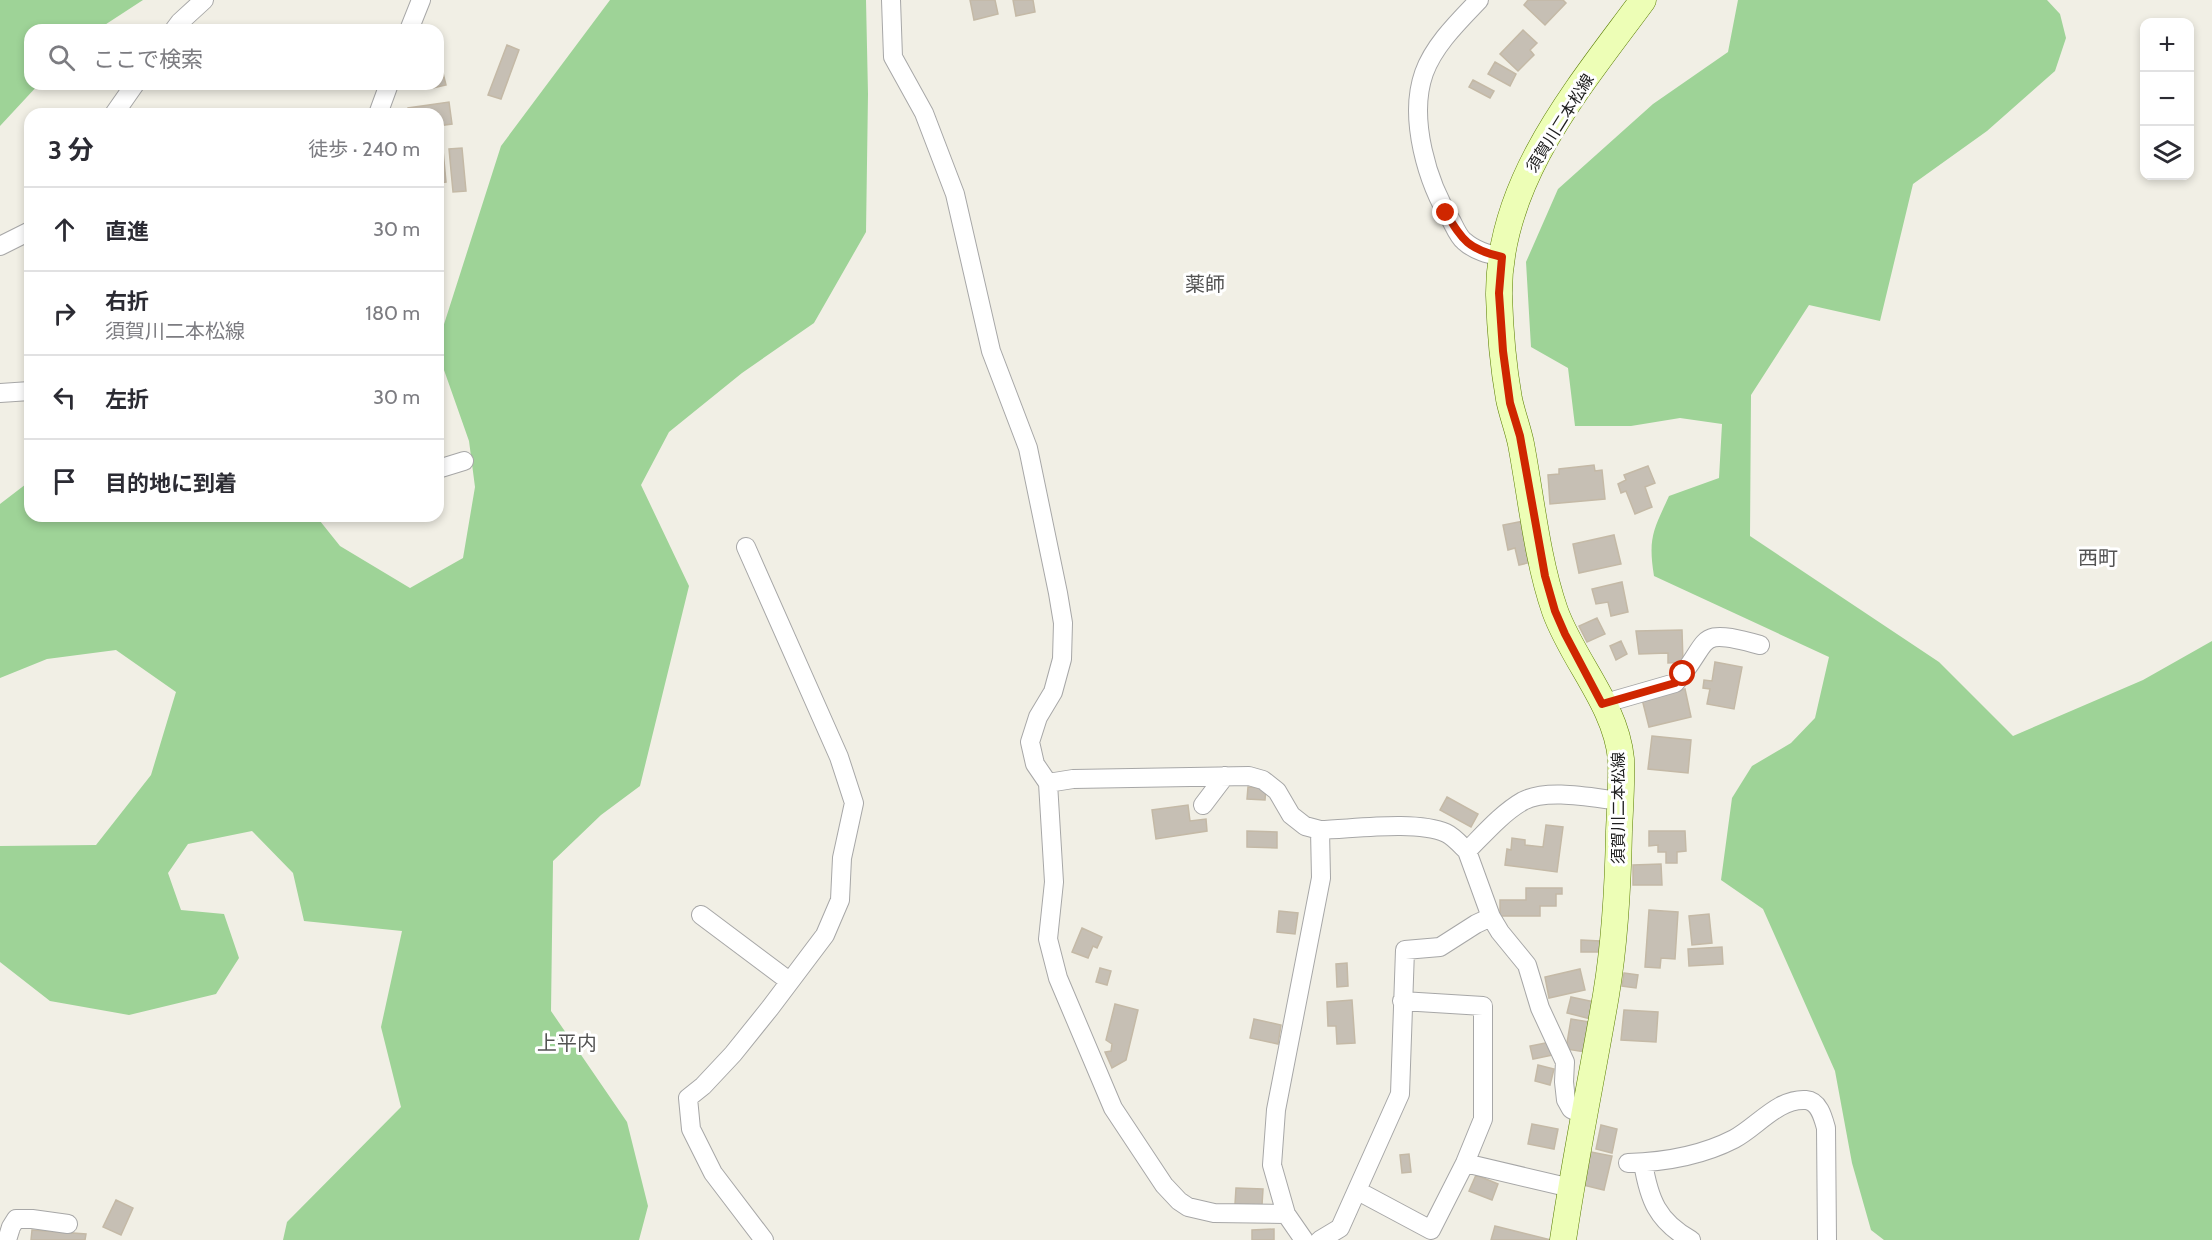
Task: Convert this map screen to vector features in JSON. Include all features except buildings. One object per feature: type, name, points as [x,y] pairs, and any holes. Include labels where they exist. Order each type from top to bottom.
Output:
[{"type":"main road","name":"須賀川二本松線","points":[[1563,1240],[1606,992],[1615,918],[1621,762],[1615,728],[1565,634],[1555,611],[1545,576],[1520,436],[1510,403],[1499,293],[1507,232],[1522,185],[1540,149],[1568,104],[1642,0]]},
{"type":"street","points":[[178,24],[204,0]]},
{"type":"street","points":[[412,24],[422,0]]},
{"type":"street","points":[[891,0],[894,57],[924,113],[955,194],[991,351],[1028,448],[1058,593],[1063,623],[1062,659],[1053,692],[1038,717],[1030,742],[1035,764],[1048,783],[1054,882],[1048,939],[1058,978],[1113,1108],[1164,1185],[1179,1201],[1188,1207],[1214,1213],[1286,1214]]},
{"type":"street","points":[[1479,0],[1437,48],[1424,73],[1419,106],[1419,128],[1423,153],[1431,179],[1446,213],[1463,241],[1483,253],[1502,257]]},
{"type":"street","points":[[118,108],[131,90]]},
{"type":"street","points":[[380,108],[387,90]]},
{"type":"street","points":[[0,246],[24,234]]},
{"type":"street","points":[[0,393],[24,391]]},
{"type":"street","points":[[444,468],[464,461]]},
{"type":"street","points":[[746,547],[839,757],[854,803],[842,858],[840,900],[825,935],[733,1054],[703,1086],[688,1098],[691,1130],[713,1173],[764,1240]]},
{"type":"street","points":[[1602,704],[1675,683],[1704,641],[1713,637],[1733,638],[1760,645]]},
{"type":"street","points":[[1203,805],[1225,776]]},
{"type":"street","points":[[1048,783],[1073,779],[1249,776],[1263,780],[1276,791],[1291,815],[1305,826],[1320,830],[1404,826],[1432,829],[1448,834],[1467,851],[1491,917],[1527,965],[1540,1008],[1565,1062],[1566,1100],[1571,1109],[1585,1116]]},
{"type":"street","points":[[1467,851],[1511,809],[1525,800],[1570,795],[1620,801]]},
{"type":"street","points":[[1304,1240],[1286,1214],[1272,1165],[1275,1110],[1321,878],[1320,830]]},
{"type":"street","points":[[701,915],[789,981]]},
{"type":"street","points":[[1320,1240],[1341,1228],[1400,1094],[1405,950],[1440,947],[1491,917]]},
{"type":"street","points":[[1358,1191],[1431,1230],[1465,1163],[1483,1119],[1483,1006],[1402,1001]]},
{"type":"street","points":[[1686,1239],[1658,1214],[1636,1163],[1659,1162],[1701,1153],[1735,1138],[1780,1107],[1797,1101],[1809,1100],[1820,1111],[1826,1128],[1827,1240]]},
{"type":"street","points":[[1465,1163],[1571,1188]]},
{"type":"street","points":[[7,1240],[16,1219],[68,1224]]},
{"type":"green space","points":[[0,0],[143,0],[106,24],[24,24],[24,90],[33,90],[0,126]]},
{"type":"green space","points":[[610,0],[866,0],[868,94],[866,232],[814,323],[742,373],[669,432],[641,485],[689,586],[640,786],[601,815],[553,861],[551,1011],[627,1122],[648,1206],[639,1240],[283,1240],[287,1222],[401,1107],[381,1027],[402,931],[304,921],[293,873],[252,831],[188,844],[168,873],[181,910],[224,914],[239,958],[216,994],[129,1015],[50,1001],[0,962],[0,846],[96,845],[151,775],[176,692],[116,650],[47,659],[0,678],[0,504],[24,486],[24,522],[321,522],[340,546],[410,588],[463,558],[475,487],[469,441],[444,370],[444,324],[501,146]]},
{"type":"green space","points":[[1738,0],[2047,0],[2060,14],[2066,38],[2055,71],[1987,131],[1913,184],[1880,321],[1809,305],[1751,395],[1750,536],[1939,662],[2013,736],[2143,680],[2212,641],[2212,1240],[1884,1240],[1871,1230],[1852,1163],[1835,1071],[1763,909],[1721,880],[1732,798],[1752,766],[1791,743],[1815,718],[1829,657],[1654,576],[1653,535],[1669,496],[1719,478],[1722,424],[1680,418],[1631,426],[1575,426],[1568,368],[1531,347],[1526,262],[1558,189],[1653,104],[1728,52]]},
{"type":"district","name":"薬師","points":[[1205,284]]},
{"type":"district","name":"西町","points":[[2098,558]]},
{"type":"district","name":"上平内","points":[[567,1043]]},
{"type":"route","points":[[1446,213],[1463,241],[1483,253],[1502,257],[1499,293],[1510,403],[1520,436],[1545,576],[1555,611],[1565,634],[1602,704],[1675,683],[1683,674]]}]
